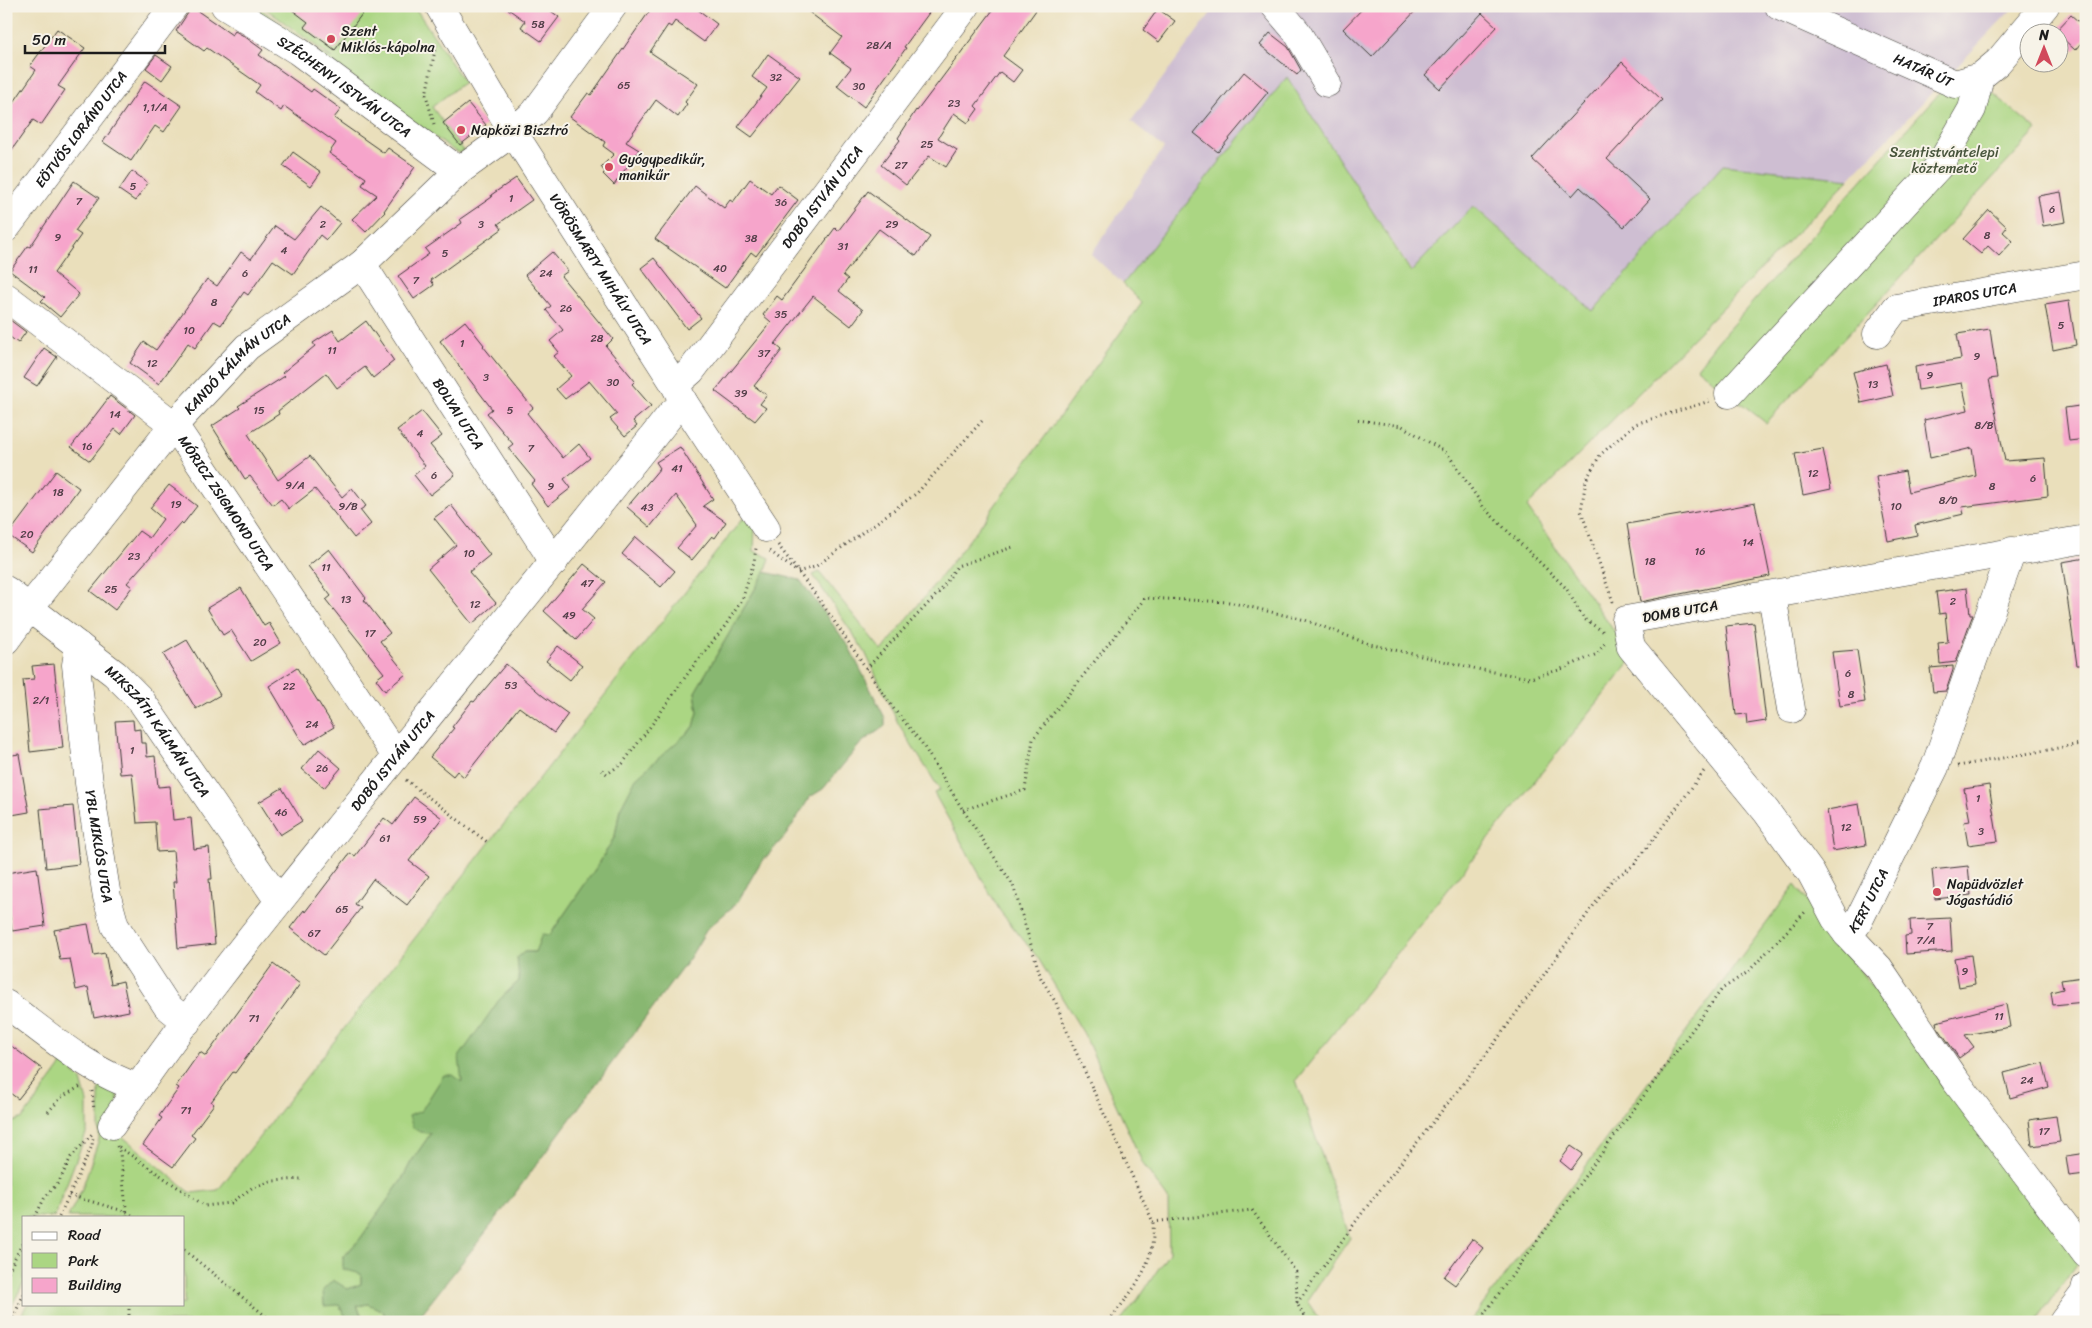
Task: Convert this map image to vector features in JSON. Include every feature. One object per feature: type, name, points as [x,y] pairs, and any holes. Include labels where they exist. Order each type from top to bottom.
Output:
[{"type":"street","name":"EÖTVÖS LORÁND UTCA","points":[[6,228],[174,6]]},
{"type":"street","name":"SZÉCHENYI ISTVÁN UTCA","points":[[225,6],[298,51],[449,164]]},
{"type":"street","name":"VÖRÖSMARTY MIHÁLY UTCA","points":[[439,6],[513,132],[766,528]]},
{"type":"street","name":"KANDÓ KÁLMÁN UTCA","points":[[6,640],[174,425],[247,347],[362,264],[449,164],[513,132],[534,112],[613,6]]},
{"type":"street","name":"DOBÓ ISTVÁN UTCA","points":[[98,1124],[138,1087],[279,901],[554,562],[671,414],[679,394],[692,371],[966,6]]},
{"type":"street","points":[[1275,6],[1297,32],[1327,83]]},
{"type":"street","name":"HATÁR ÚT","points":[[1779,6],[1955,84],[1980,77],[1998,62],[2045,6]]},
{"type":"street","points":[[1729,394],[1940,165],[1972,109],[1980,77]]},
{"type":"street","name":"BOLYAI UTCA","points":[[362,264],[554,562]]},
{"type":"street","name":"IPAROS UTCA","points":[[1877,334],[1896,308],[2086,275]]},
{"type":"street","name":"MÓRICZ ZSIGMOND UTCA","points":[[6,297],[174,425],[392,761]]},
{"type":"street","name":"DOMB UTCA","points":[[1847,934],[1821,894],[1811,873],[1766,811],[1631,647],[1626,620],[2086,538]]},
{"type":"street","name":"KERT UTCA","points":[[2012,551],[1935,767],[1857,924],[1847,934],[1879,968],[1955,1080],[2086,1254]]},
{"type":"street","name":"MIKSZÁTH KÁLMÁN UTCA","points":[[6,590],[115,674],[140,699],[279,901]]},
{"type":"street","points":[[1772,595],[1791,708]]},
{"type":"street","name":"YBL MIKLÓS UTCA","points":[[79,646],[76,665],[89,783],[108,897],[115,926],[167,1006],[187,1022]]},
{"type":"street","points":[[6,1004],[74,1055],[126,1083],[138,1087]]},
{"type":"street","points":[[2063,1322],[2084,1294],[2086,1286]]},
{"type":"path","points":[[438,37],[426,96],[436,132],[449,164]]},
{"type":"path","points":[[1612,602],[1582,511],[1586,480],[1600,455],[1636,424],[1729,394]]},
{"type":"path","points":[[963,810],[1025,790],[1033,739],[1145,598],[1229,602],[1305,620],[1369,644],[1482,670],[1530,678],[1559,670],[1597,654],[1611,636],[1584,619],[1566,588],[1485,509],[1447,453],[1402,426],[1358,420]]},
{"type":"path","points":[[797,572],[815,567],[917,492],[982,421]]},
{"type":"path","points":[[766,528],[826,609],[866,670],[921,742],[963,810],[1014,885],[1041,978],[1056,1003],[1071,1041],[1153,1222],[1154,1235],[1149,1261],[1139,1281],[1108,1322]]},
{"type":"path","points":[[866,670],[941,590],[957,566],[1014,547]]},
{"type":"path","points":[[602,770],[607,774],[623,764],[691,669],[725,626],[742,600],[754,562],[756,548],[772,552],[797,572]]},
{"type":"path","points":[[1935,767],[1976,764],[2086,744]]},
{"type":"path","points":[[1297,1303],[1365,1209],[1490,1048],[1612,880],[1634,865],[1718,752]]},
{"type":"path","points":[[392,761],[487,842]]},
{"type":"path","points":[[1478,1322],[1722,989],[1748,972],[1821,894]]},
{"type":"path","points":[[48,1112],[73,1090],[89,1083],[98,1124],[92,1146],[59,1216]]},
{"type":"path","points":[[36,1216],[45,1197],[59,1182],[71,1157],[98,1124]]},
{"type":"path","points":[[69,1194],[127,1215],[120,1153],[116,1144],[205,1206],[231,1203],[253,1187],[273,1181],[301,1179]]},
{"type":"path","points":[[1153,1222],[1252,1210],[1296,1272],[1297,1303],[1307,1322]]},
{"type":"path","points":[[6,1276],[22,1244]]},
{"type":"path","points":[[185,1251],[273,1322]]},
{"type":"path","points":[[11,1322],[22,1298]]},
{"type":"path","points":[[129,1306],[129,1322]]},
{"type":"shaded area","points":[[1216,6],[2015,6],[1849,179],[1723,165],[1593,311],[1474,206],[1412,272],[1287,77],[1123,284],[1091,254],[1164,148],[1131,121]]},
{"type":"green space","points":[[250,6],[257,6],[320,53],[332,58],[262,6],[414,6],[464,82],[432,107],[464,151],[460,153],[453,150]]},
{"type":"green space","points":[[1287,77],[1411,272],[1473,206],[1593,311],[1723,165],[1849,179],[1527,507],[1633,658],[1296,1080],[1350,1238],[1307,1301],[1321,1322],[1120,1322],[1169,1253],[1168,1199],[1143,1164],[1084,1034],[1038,958],[1000,911],[934,793],[940,790],[898,723],[865,652],[813,575],[819,572],[882,651],[980,526],[1142,303],[1123,284]]},
{"type":"green space","name":"Szentistvántelepi köztemető","points":[[1944,88],[1974,103],[1988,89],[2037,130],[1766,423],[1697,368],[1717,342]]},
{"type":"green space","points":[[743,518],[755,527],[754,551],[770,558],[765,572],[695,692],[698,712],[694,727],[669,750],[620,809],[615,836],[600,862],[550,935],[535,952],[524,952],[519,981],[499,1000],[462,1083],[444,1075],[421,1112],[431,1133],[411,1162],[401,1181],[360,1239],[343,1257],[361,1274],[361,1284],[348,1289],[339,1305],[349,1322],[18,1322],[26,1306],[185,1306],[185,1216],[68,1216],[82,1189],[99,1139],[99,1088],[103,1083],[117,1083],[120,1134],[123,1137],[191,1193],[218,1190]]},
{"type":"green space","points":[[765,572],[800,580],[848,645],[885,718],[885,726],[861,743],[823,789],[810,797],[786,835],[759,865],[737,903],[707,929],[689,959],[493,1223],[415,1322],[387,1322],[383,1311],[368,1304],[357,1306],[365,1322],[349,1322],[339,1305],[324,1306],[323,1290],[333,1280],[348,1289],[361,1284],[361,1274],[343,1269],[343,1257],[360,1239],[401,1181],[411,1162],[431,1133],[420,1132],[413,1128],[409,1116],[421,1111],[444,1075],[453,1075],[462,1082],[459,1057],[499,1000],[519,981],[517,958],[524,952],[535,952],[542,934],[550,935],[600,862],[615,836],[620,809],[636,778],[694,727],[698,712],[695,692]]},
{"type":"green space","points":[[1795,885],[2080,1260],[2036,1322],[1470,1322]]},
{"type":"green space","points":[[64,1062],[81,1080],[87,1102],[87,1131],[54,1216],[22,1216],[22,1286],[6,1317],[6,1125],[23,1118]]},
{"type":"green space","points":[[368,1304],[383,1311],[387,1322],[365,1322],[357,1306]]},
{"type":"building","name":"Szent Miklós-kápolna","points":[[287,6],[368,6],[335,50],[304,27],[308,22]]},
{"type":"building","points":[[504,6],[544,6],[559,17],[541,41],[521,27],[525,21]]},
{"type":"building","points":[[653,6],[693,6],[717,24],[704,42],[675,21],[671,27],[668,25],[650,52],[698,84],[685,102],[687,104],[678,117],[656,100],[626,142],[639,150],[614,185],[603,174],[605,172],[601,167],[614,154],[603,146],[605,142],[570,117],[588,93],[591,95]]},
{"type":"building","points":[[801,6],[934,6],[864,107],[837,86],[851,68],[830,53],[842,37]]},
{"type":"building","points":[[996,6],[1039,6],[1003,56],[1022,70],[1013,82],[1000,72],[975,106],[978,109],[968,123],[954,113],[938,138],[957,150],[946,167],[929,156],[906,185],[881,165],[900,140],[898,138],[916,110]]},
{"type":"building","points":[[1365,6],[1420,6],[1372,57],[1343,29]]},
{"type":"building","points":[[192,7],[232,35],[235,31],[244,36],[263,50],[259,55],[311,92],[313,89],[341,109],[334,118],[384,153],[388,148],[415,167],[385,212],[366,232],[352,219],[377,195],[362,185],[366,178],[329,153],[336,143],[284,106],[281,111],[255,92],[260,85],[207,48],[204,51],[176,31]]},
{"type":"building","points":[[1158,9],[1175,21],[1159,42],[1143,30]]},
{"type":"building","points":[[1482,13],[1497,27],[1440,89],[1425,75]]},
{"type":"building","points":[[2071,15],[2086,28],[2086,37],[2075,50],[2070,45],[2070,22],[2064,22]]},
{"type":"building","points":[[57,29],[85,48],[58,86],[65,90],[41,125],[33,120],[6,158],[6,102],[12,105],[36,70],[30,66]]},
{"type":"building","points":[[1270,33],[1288,47],[1301,70],[1297,75],[1260,45]]},
{"type":"building","points":[[768,54],[800,77],[752,137],[738,127],[767,88],[752,77]]},
{"type":"building","points":[[156,55],[172,66],[162,80],[146,68]]},
{"type":"building","points":[[1622,62],[1662,100],[1607,159],[1650,199],[1624,227],[1580,187],[1572,196],[1532,159]]},
{"type":"building","points":[[1244,72],[1268,92],[1218,152],[1194,133]]},
{"type":"building","points":[[145,81],[182,106],[164,132],[155,126],[131,161],[103,142]]},
{"type":"building","points":[[468,103],[486,125],[460,145],[443,123]]},
{"type":"building","points":[[293,152],[321,172],[311,186],[283,166]]},
{"type":"building","points":[[132,171],[148,183],[135,201],[119,190]]},
{"type":"building","points":[[516,178],[532,200],[498,224],[502,229],[431,280],[434,285],[414,299],[398,276],[429,254],[425,249],[462,223],[460,219]]},
{"type":"building","points":[[750,179],[771,194],[778,185],[798,200],[756,256],[751,252],[725,288],[655,239],[695,186],[724,208],[730,200],[733,202]]},
{"type":"building","points":[[74,181],[99,198],[75,231],[81,235],[54,273],[79,294],[60,317],[41,301],[45,297],[10,271],[28,246],[30,247]]},
{"type":"building","points":[[868,191],[930,237],[916,256],[879,229],[843,275],[848,279],[839,291],[863,310],[851,326],[813,296],[775,344],[782,350],[754,386],[767,395],[760,404],[766,408],[755,421],[715,391],[771,322],[763,315],[777,296],[782,300],[835,228],[838,231]]},
{"type":"building","points":[[2061,192],[2066,222],[2043,226],[2038,196]]},
{"type":"building","points":[[321,207],[340,223],[326,240],[320,235],[293,274],[273,260],[248,295],[244,292],[221,325],[214,321],[195,348],[188,343],[159,384],[130,363],[144,342],[156,350],[207,279],[217,286],[241,252],[251,259],[275,226],[294,239]]},
{"type":"building","points":[[1989,210],[2007,227],[2003,232],[2013,241],[1999,256],[1988,246],[1981,254],[1963,239]]},
{"type":"building","points":[[552,252],[568,271],[561,276],[613,339],[606,346],[635,381],[632,384],[651,406],[633,421],[637,426],[625,436],[610,419],[617,414],[589,381],[565,399],[556,389],[571,376],[554,356],[559,352],[550,341],[563,330],[546,310],[551,306],[525,275]]},
{"type":"building","points":[[654,258],[701,318],[687,329],[641,268]]},
{"type":"building","points":[[2069,301],[2076,345],[2053,350],[2045,305]]},
{"type":"building","points":[[6,317],[26,332],[18,343],[6,334]]},
{"type":"building","points":[[366,321],[394,361],[373,378],[365,367],[337,388],[326,373],[278,411],[279,414],[248,434],[278,480],[310,456],[342,497],[352,488],[366,506],[360,510],[371,524],[354,538],[315,489],[289,509],[281,499],[273,505],[250,476],[245,479],[212,426],[240,408],[238,406],[285,376],[282,373],[315,346],[313,343],[333,330],[340,341]]},
{"type":"building","points":[[465,321],[533,408],[527,413],[563,458],[579,444],[590,458],[564,479],[571,488],[548,506],[531,484],[535,481],[508,448],[513,444],[487,413],[492,409],[440,341]]},
{"type":"building","points":[[1990,329],[1997,378],[1989,379],[2005,461],[2045,458],[2048,496],[1962,507],[1964,514],[1915,525],[1917,535],[1888,541],[1876,477],[1905,471],[1909,492],[1976,476],[1972,448],[1930,458],[1924,420],[1968,410],[1962,383],[1918,390],[1915,367],[1961,359],[1957,334]]},
{"type":"building","points":[[44,348],[57,357],[37,386],[24,378]]},
{"type":"building","points":[[1886,364],[1893,396],[1861,403],[1853,372]]},
{"type":"building","points":[[110,396],[135,415],[121,434],[115,429],[90,461],[71,447]]},
{"type":"building","points":[[2086,405],[2086,439],[2069,441],[2065,408]]},
{"type":"building","points":[[422,411],[442,436],[430,445],[455,475],[430,495],[414,475],[425,466],[397,430]]},
{"type":"building","points":[[680,447],[713,499],[703,506],[726,522],[715,538],[712,536],[692,560],[677,548],[697,525],[676,495],[650,527],[627,507],[660,468],[656,462]]},
{"type":"building","points":[[1823,449],[1831,489],[1803,495],[1795,454]]},
{"type":"building","points":[[56,471],[79,488],[32,552],[8,535]]},
{"type":"building","points":[[169,485],[197,506],[183,524],[181,522],[127,583],[132,587],[115,610],[90,591],[139,531],[149,538],[163,519],[150,508]]},
{"type":"building","points":[[1755,503],[1770,576],[1640,602],[1627,524]]},
{"type":"building","points":[[451,505],[490,555],[469,572],[496,603],[472,624],[428,569],[456,545],[434,518]]},
{"type":"building","points":[[636,537],[675,571],[661,587],[622,554]]},
{"type":"building","points":[[329,549],[366,598],[364,600],[390,633],[380,641],[406,674],[385,691],[376,679],[384,673],[326,600],[331,596],[308,566]]},
{"type":"building","points":[[2086,558],[2086,665],[2077,665],[2062,562]]},
{"type":"building","points":[[584,564],[606,582],[582,609],[594,619],[576,640],[544,611]]},
{"type":"building","points":[[241,588],[264,626],[269,623],[281,643],[251,661],[231,630],[223,635],[207,608]]},
{"type":"building","points":[[1967,588],[1970,614],[1973,614],[1956,662],[1940,664],[1938,643],[1948,642],[1945,613],[1939,614],[1936,592]]},
{"type":"building","points":[[1754,623],[1766,721],[1747,724],[1746,714],[1736,715],[1726,626]]},
{"type":"building","points":[[187,640],[220,695],[196,709],[163,654]]},
{"type":"building","points":[[558,646],[582,665],[570,680],[546,661]]},
{"type":"building","points":[[1857,650],[1865,702],[1840,706],[1832,652]]},
{"type":"building","points":[[54,664],[63,748],[30,752],[23,680],[34,679],[32,666]]},
{"type":"building","points":[[506,664],[543,696],[568,714],[554,733],[519,707],[464,777],[457,771],[453,776],[430,757],[454,728],[452,727],[472,701],[474,702]]},
{"type":"building","points":[[1953,666],[1946,691],[1933,692],[1930,668]]},
{"type":"building","points":[[297,668],[334,727],[304,745],[269,686]]},
{"type":"building","points":[[133,720],[134,730],[140,729],[141,743],[146,743],[147,757],[155,756],[158,787],[170,786],[173,820],[191,818],[194,849],[209,847],[212,879],[209,879],[215,944],[178,948],[173,882],[176,882],[173,851],[157,852],[155,822],[137,823],[132,773],[120,774],[115,721]]},
{"type":"building","points":[[319,749],[341,768],[324,788],[302,769]]},
{"type":"building","points":[[19,754],[29,812],[6,816],[6,756]]},
{"type":"building","points":[[1989,785],[1998,841],[1968,845],[1964,822],[1970,821],[1964,789]]},
{"type":"building","points":[[282,788],[302,821],[280,835],[259,802]]},
{"type":"building","points":[[414,797],[442,818],[409,861],[429,876],[407,905],[373,879],[355,904],[361,908],[324,955],[290,928],[304,910],[305,912],[350,853],[355,856],[384,818],[393,825]]},
{"type":"building","points":[[1859,804],[1866,845],[1833,851],[1827,810]]},
{"type":"building","points":[[73,806],[79,864],[46,868],[40,809]]},
{"type":"building","points":[[1968,866],[1971,895],[1935,899],[1932,870]]},
{"type":"building","points":[[37,868],[45,926],[12,931],[6,893],[6,873]]},
{"type":"building","points":[[1950,918],[1952,951],[1906,954],[1905,936],[1911,935],[1910,920]]},
{"type":"building","points":[[88,924],[94,955],[105,953],[111,984],[123,981],[129,1011],[94,1018],[88,987],[76,990],[70,959],[60,960],[54,930]]},
{"type":"building","points":[[1971,955],[1975,984],[1959,987],[1954,958]]},
{"type":"building","points":[[273,964],[300,984],[235,1073],[233,1072],[211,1102],[214,1104],[191,1135],[195,1138],[173,1167],[143,1145],[162,1118],[159,1116],[179,1088],[176,1086],[200,1052],[206,1056]]},
{"type":"building","points":[[2083,977],[2085,1002],[2053,1005],[2051,992],[2063,989],[2061,980]]},
{"type":"building","points":[[2006,1004],[2010,1027],[1965,1035],[1974,1047],[1959,1058],[1937,1026],[1936,1022]]},
{"type":"building","points":[[6,1042],[42,1069],[18,1099],[6,1090]]},
{"type":"building","points":[[2043,1063],[2049,1087],[2010,1098],[2004,1073]]},
{"type":"building","points":[[2056,1116],[2060,1142],[2032,1146],[2029,1120]]},
{"type":"building","points":[[1571,1146],[1583,1154],[1571,1170],[1560,1161]]},
{"type":"building","points":[[2086,1153],[2086,1174],[2069,1176],[2066,1156]]},
{"type":"building","points":[[1472,1239],[1483,1248],[1455,1285],[1444,1277]]},
{"type":"place","name":"Szent Miklós-kápolna","points":[[331,39]]},
{"type":"place","name":"Napközi Bisztró","points":[[461,130]]},
{"type":"place","name":"Gyógypedikűr, manikűr","points":[[609,167]]},
{"type":"place","name":"Napüdvözlet Jógastúdió","points":[[1937,892]]}]
